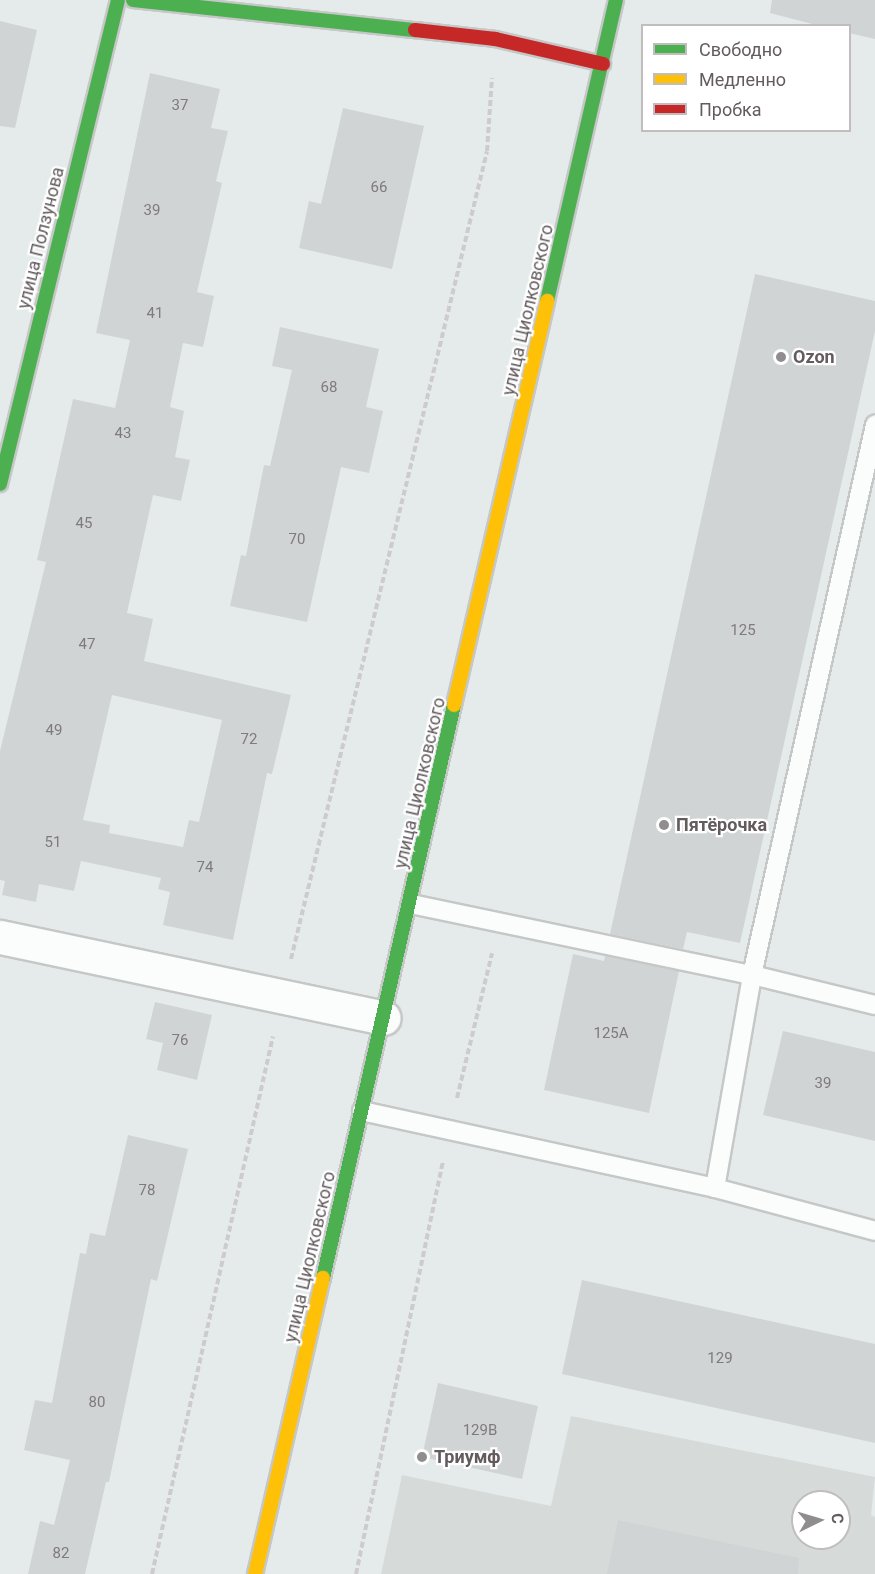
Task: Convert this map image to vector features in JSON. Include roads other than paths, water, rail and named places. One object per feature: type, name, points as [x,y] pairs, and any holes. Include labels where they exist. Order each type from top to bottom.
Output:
[{"type":"street","name":"улица Ползунова","points":[[0,484],[118,0]]},
{"type":"street","points":[[133,0],[495,39],[603,64]]},
{"type":"street","name":"улица Циолковского","points":[[255,1574],[411,904],[616,0]]},
{"type":"street","points":[[0,937],[384,1018]]},
{"type":"lane","points":[[714,1188],[752,975],[875,425]]},
{"type":"lane","points":[[411,904],[752,975],[875,1005]]},
{"type":"lane","points":[[362,1111],[714,1188],[875,1231]]},
{"type":"place","name":"Ozon","points":[[781,357]]},
{"type":"place","name":"Пятёрочка","points":[[664,825]]},
{"type":"place","name":"Триумф","points":[[422,1457]]}]
